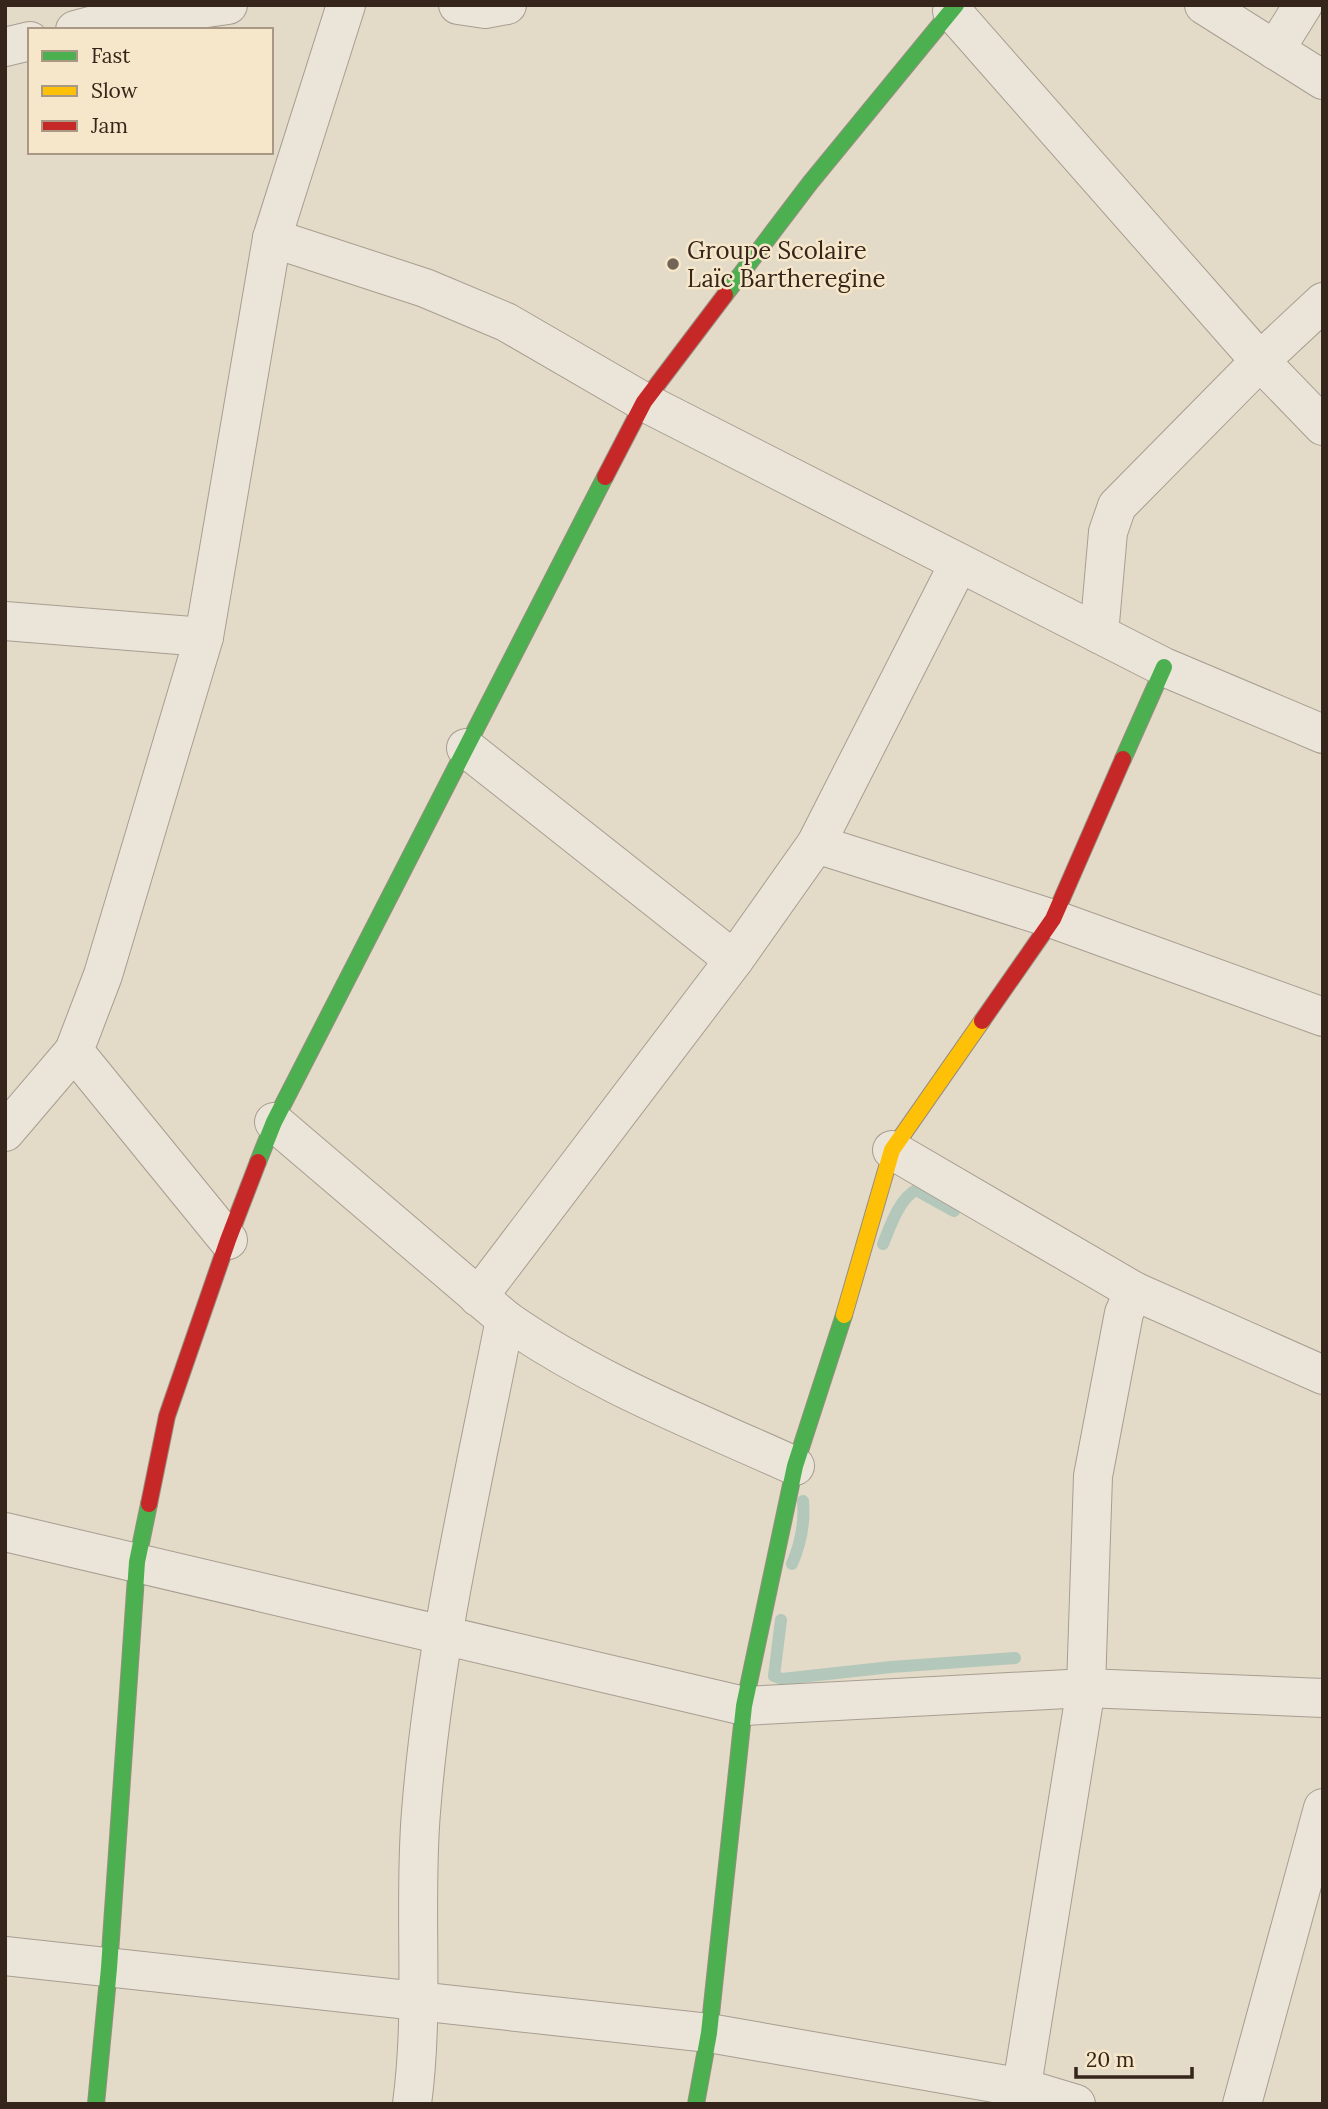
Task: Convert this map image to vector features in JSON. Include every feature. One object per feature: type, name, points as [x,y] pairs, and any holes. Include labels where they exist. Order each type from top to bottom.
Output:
[{"type":"street","points":[[94,19],[228,5]]},
{"type":"street","points":[[5,1132],[74,1051],[103,975],[204,637],[272,238],[346,5]]},
{"type":"street","points":[[458,5],[485,9],[507,5]]},
{"type":"street","points":[[1204,5],[1323,80]]},
{"type":"street","points":[[1275,50],[1303,5]]},
{"type":"street","points":[[96,2104],[109,1968],[137,1562],[167,1416],[228,1240],[274,1122],[644,402],[810,183],[954,8],[1260,361],[1323,426]]},
{"type":"street","points":[[5,47],[28,41]]},
{"type":"street","points":[[272,238],[425,288],[506,322],[644,402],[1164,667],[1323,734]]},
{"type":"street","points":[[1100,634],[1108,532],[1116,506],[1260,361],[1323,302]]},
{"type":"street","points":[[412,2104],[418,2001],[416,1908],[421,1811],[443,1634],[491,1308],[816,844],[959,562]]},
{"type":"street","points":[[5,621],[204,637]]},
{"type":"street","points":[[696,2104],[709,2033],[744,1706],[795,1466],[856,1278],[891,1150],[1053,919],[1164,667]]},
{"type":"street","points":[[466,748],[734,960]]},
{"type":"street","points":[[816,844],[1053,919],[1323,1017]]},
{"type":"street","points":[[74,1051],[228,1240]]},
{"type":"street","points":[[274,1122],[491,1308],[542,1345],[600,1378],[795,1466]]},
{"type":"street","points":[[891,1150],[1135,1291],[1323,1375]]},
{"type":"street","points":[[1021,2096],[1086,1688],[1093,1476],[1124,1313],[1135,1291]]},
{"type":"street","points":[[5,1532],[744,1706],[1086,1688],[1323,1699]]},
{"type":"street","points":[[1242,2104],[1323,1808]]},
{"type":"street","points":[[5,1956],[709,2033],[1021,2096],[1076,2104]]},
{"type":"waterway","points":[[883,1244],[900,1207],[916,1190],[954,1211]]},
{"type":"waterway","points":[[792,1564],[802,1533],[803,1501]]},
{"type":"waterway","points":[[781,1620],[774,1676],[782,1679],[891,1667],[1015,1658]]},
{"type":"traffic: fast","points":[[725,295],[810,183],[956,5]]},
{"type":"traffic: fast","points":[[258,1162],[274,1122],[605,477]]},
{"type":"traffic: fast","points":[[1123,759],[1164,667]]},
{"type":"traffic: fast","points":[[696,2104],[709,2033],[744,1706],[795,1466],[844,1315]]},
{"type":"traffic: fast","points":[[96,2104],[109,1968],[137,1562],[149,1504]]},
{"type":"traffic: slow","points":[[844,1315],[892,1150],[982,1021]]},
{"type":"traffic: jam","points":[[605,477],[644,402],[725,295]]},
{"type":"traffic: jam","points":[[982,1021],[1053,919],[1123,759]]},
{"type":"traffic: jam","points":[[149,1504],[167,1416],[258,1162]]},
{"type":"place","name":"Groupe Scolaire Laïc Bartheregine","points":[[673,264]]}]
